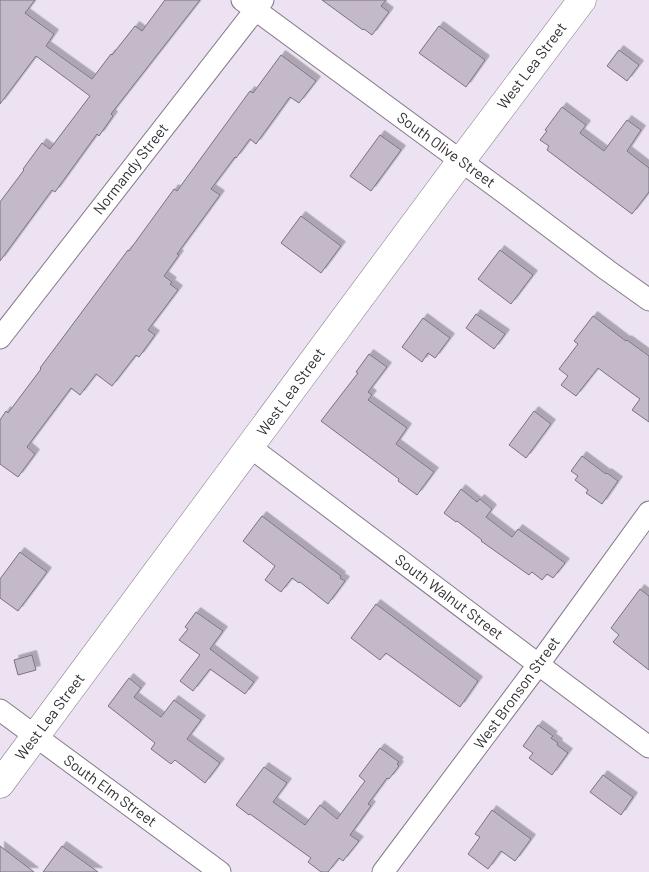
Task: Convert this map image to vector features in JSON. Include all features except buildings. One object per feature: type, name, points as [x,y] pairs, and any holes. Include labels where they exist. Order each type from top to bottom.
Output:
[{"type":"main road","name":"West Lea Street","points":[[0,784],[582,0]]},
{"type":"street","name":"South Olive Street","points":[[253,3],[461,161],[649,300]]},
{"type":"street","name":"Normandy Street","points":[[0,338],[253,3]]},
{"type":"street","name":"South Walnut Street","points":[[250,447],[402,560],[538,665],[649,746]]},
{"type":"street","name":"West Bronson Street","points":[[384,872],[649,512]]},
{"type":"street","name":"South Elm Street","points":[[0,710],[220,872]]}]
